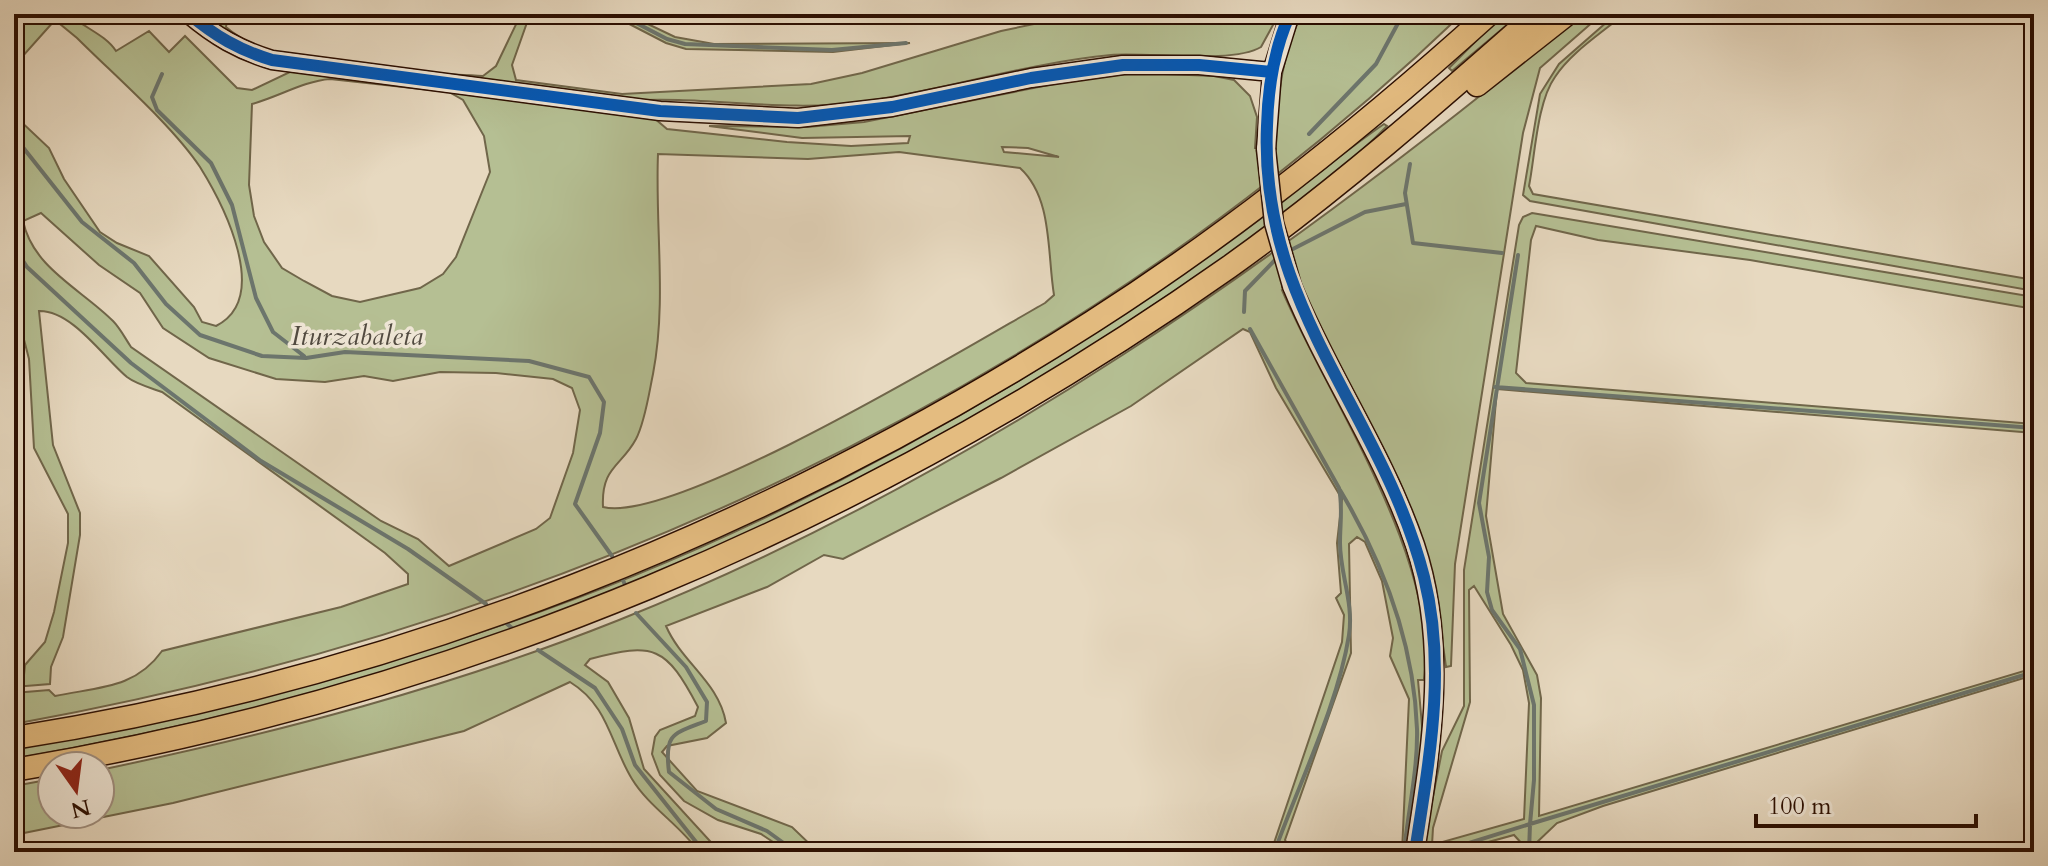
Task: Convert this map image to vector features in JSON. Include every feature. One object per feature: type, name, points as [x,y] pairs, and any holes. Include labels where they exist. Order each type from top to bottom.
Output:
[{"type":"highway","points":[[14,738],[131,717],[240,690],[378,652],[493,615],[698,534],[835,470],[966,398],[1093,322],[1193,253],[1376,112],[1489,14]]},
{"type":"highway","points":[[14,770],[199,733],[384,685],[522,638],[701,567],[845,500],[986,422],[1117,343],[1231,265],[1396,139],[1537,14]]},
{"type":"highway","points":[[1396,139],[1463,97],[1567,14]]},
{"type":"street","points":[[189,14],[226,42],[272,60],[644,109],[757,116],[851,113],[1081,69],[1123,65],[1199,65],[1272,72]]},
{"type":"street","points":[[1290,14],[1272,72],[1266,149],[1274,223],[1292,286],[1312,335],[1395,495],[1425,580],[1436,683],[1434,732],[1415,852]]},
{"type":"green space","points":[[23,14],[69,14],[107,40],[116,51],[149,31],[169,52],[185,36],[237,88],[252,90],[294,70],[654,118],[667,129],[851,146],[908,143],[910,136],[802,138],[709,126],[807,127],[864,122],[1084,78],[1139,73],[1214,76],[1234,80],[1250,96],[1257,117],[1255,148],[1276,149],[1281,80],[1289,46],[1302,14],[1462,14],[1307,150],[1143,273],[971,381],[791,476],[604,557],[412,626],[215,681],[14,724],[14,693],[49,690],[55,696],[128,680],[140,673],[162,651],[341,607],[408,584],[408,574],[385,553],[162,392],[127,377],[75,326],[51,313],[39,311],[53,445],[80,513],[80,535],[63,637],[51,667],[50,684],[14,687],[14,679],[24,675],[25,665],[45,642],[68,543],[68,514],[34,448],[29,359],[14,301],[14,115],[49,148],[64,179],[100,232],[117,243],[149,256],[194,307],[202,322],[216,326],[232,313],[240,295],[242,273],[238,250],[220,204],[200,167],[174,134],[55,20],[14,66],[14,22]],"holes":[[[320,80],[449,92],[463,100],[484,136],[490,172],[456,257],[443,274],[420,288],[360,302],[332,296],[282,268],[264,242],[254,216],[249,185],[252,104]],[[1002,147],[1028,148],[1059,157],[1004,152]],[[899,152],[1020,168],[1031,180],[1043,210],[1054,295],[890,391],[754,462],[691,489],[639,505],[603,507],[605,483],[639,432],[653,374],[660,292],[658,154],[808,159]],[[41,213],[99,265],[140,293],[163,328],[209,358],[276,379],[325,382],[364,376],[393,381],[440,372],[496,373],[553,379],[572,388],[580,410],[573,453],[550,518],[536,529],[449,566],[418,539],[381,521],[131,347],[113,321],[47,265],[28,237],[23,221]]]},
{"type":"green space","points":[[212,14],[228,14],[226,27],[249,42],[312,61],[385,71],[483,76],[496,66],[521,14],[530,14],[512,65],[516,80],[622,94],[811,84],[862,73],[1001,31],[1082,14],[1279,14],[1261,47],[1248,52],[1211,56],[1111,55],[1048,64],[892,97],[802,106],[684,100],[625,101],[299,62],[240,44],[207,25]]},
{"type":"green space","points":[[610,14],[627,14],[675,37],[714,44],[910,43],[833,52],[686,49],[666,43]]},
{"type":"green space","points":[[1503,14],[1520,14],[1452,71],[1449,68]]},
{"type":"green space","points":[[1581,14],[1602,14],[1540,68],[1523,133],[1455,564],[1451,666],[1446,667],[1434,580],[1419,529],[1399,480],[1311,313],[1301,283],[1282,290],[1377,481],[1415,583],[1424,633],[1424,680],[1418,680],[1423,737],[1409,852],[1402,852],[1409,699],[1390,656],[1393,638],[1382,581],[1365,542],[1357,537],[1349,544],[1351,653],[1285,840],[1290,849],[1306,852],[1271,852],[1342,642],[1344,615],[1336,598],[1341,593],[1337,543],[1342,499],[1276,388],[1250,332],[1243,329],[1131,406],[1001,478],[843,559],[824,555],[767,587],[666,626],[716,696],[726,723],[707,738],[667,746],[662,752],[697,791],[792,827],[818,852],[788,852],[761,834],[718,820],[684,801],[660,775],[652,754],[655,737],[660,730],[695,716],[698,707],[677,671],[656,654],[644,651],[590,659],[585,665],[608,682],[629,718],[644,769],[720,852],[699,852],[639,789],[601,714],[593,702],[570,682],[464,731],[116,814],[116,766],[363,706],[556,644],[750,563],[878,499],[1002,430],[1123,354],[1241,275],[1470,104]]},
{"type":"green space","points":[[1616,14],[1624,14],[1569,59],[1549,88],[1535,145],[1529,186],[1533,194],[2034,280],[2034,291],[1530,201],[1523,195],[1540,94],[1559,64]]},
{"type":"green space","points":[[1384,124],[1387,126],[1332,177],[1273,223],[1074,357],[920,447],[760,527],[596,598],[411,666],[206,720],[62,750],[36,750],[36,755],[14,759],[14,749],[249,698],[424,650],[557,605],[708,544],[927,434],[1067,351],[1198,263]]},
{"type":"green space","points":[[1532,213],[2034,297],[2034,309],[1750,260],[1598,240],[1536,226],[1531,240],[1516,373],[1526,383],[2034,424],[2034,433],[1497,389],[1486,516],[1503,614],[1537,675],[1541,698],[1539,816],[2034,668],[2034,675],[1603,806],[1557,823],[1533,846],[1533,852],[1524,852],[1524,846],[1514,835],[1452,852],[1422,852],[1442,751],[1464,706],[1464,570],[1519,225],[1523,217]],"holes":[[[1474,586],[1523,670],[1529,703],[1524,819],[1432,845],[1433,828],[1470,702],[1469,590]]]},
{"type":"green space","points":[[36,782],[36,830],[39,830],[14,835],[14,786]]},
{"type":"waterway","points":[[209,21],[213,22],[217,14]]},
{"type":"waterway","points":[[619,14],[667,39],[685,44],[832,50],[906,43]]},
{"type":"waterway","points":[[1309,134],[1376,64],[1403,14]]},
{"type":"waterway","points":[[162,74],[152,97],[157,110],[211,163],[232,205],[256,298],[273,332],[304,356]]},
{"type":"waterway","name":"Iturzabaleta","points":[[14,136],[82,222],[134,263],[166,304],[200,335],[262,356],[306,358],[345,352],[529,361],[589,377],[604,402],[600,433],[575,504],[612,556]]},
{"type":"waterway","points":[[1410,164],[1405,193],[1413,243],[1502,253]]},
{"type":"waterway","points":[[1289,251],[1365,212],[1406,204]]},
{"type":"waterway","points":[[14,247],[27,267],[131,363],[261,461],[408,549],[486,604]]},
{"type":"waterway","points":[[1518,255],[1479,503],[1489,557],[1487,592],[1492,610],[1520,649],[1534,705],[1534,780],[1530,824],[2034,672]]},
{"type":"waterway","points":[[1244,312],[1245,291],[1278,257]]},
{"type":"waterway","points":[[1250,329],[1339,488],[1341,555],[1350,611],[1349,635],[1336,688],[1277,845]]},
{"type":"waterway","points":[[1495,387],[2034,428]]},
{"type":"waterway","points":[[1340,490],[1370,546],[1394,604],[1410,666],[1417,744],[1404,852]]},
{"type":"waterway","points":[[622,578],[626,587]]},
{"type":"waterway","name":"Iturzabaleta","points":[[636,613],[686,667],[707,702],[706,721],[678,733],[670,742],[669,772],[716,809],[767,831],[796,852]]},
{"type":"waterway","points":[[506,623],[513,629]]},
{"type":"waterway","points":[[538,650],[595,688],[622,729],[635,765],[704,852]]},
{"type":"waterway","points":[[1440,852],[1530,824],[1529,852]]},
{"type":"cycle path","points":[[189,14],[228,42],[272,60],[660,111],[798,118],[892,107],[1031,78],[1123,65],[1199,65],[1272,72]]},
{"type":"cycle path","points":[[1290,14],[1273,68],[1267,126],[1270,191],[1282,251],[1302,306],[1381,463],[1405,518],[1424,577],[1431,611],[1435,680],[1433,714],[1415,852]]}]
